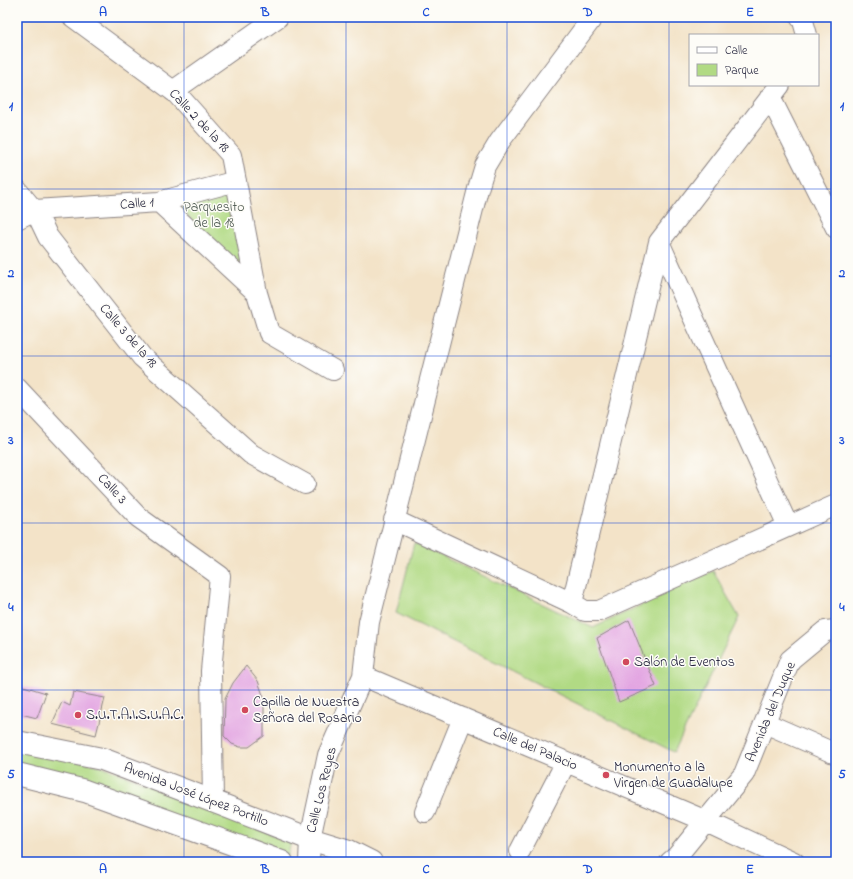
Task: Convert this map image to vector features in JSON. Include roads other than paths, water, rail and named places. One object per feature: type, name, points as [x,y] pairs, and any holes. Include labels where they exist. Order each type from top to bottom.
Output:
[{"type":"main road","name":"Avenida José López Portillo","points":[[17,742],[102,759],[310,840],[349,851],[371,862]]},
{"type":"main road","points":[[17,774],[85,791],[282,862]]},
{"type":"street","name":"Calle 2 de la 18","points":[[73,17],[173,91],[232,155],[257,293],[269,332],[333,370]]},
{"type":"street","points":[[173,91],[278,17]]},
{"type":"street","name":"Calle Los Reyes","points":[[309,862],[310,840],[328,755],[363,676],[369,622],[485,166],[500,141],[593,17]]},
{"type":"street","points":[[800,17],[803,21],[807,34]]},
{"type":"street","points":[[572,603],[659,242],[775,91],[836,228]]},
{"type":"street","name":"Calle 1","points":[[35,210],[159,202],[236,181]]},
{"type":"street","name":"Calle 3 de la 18","points":[[17,190],[35,210],[48,237],[142,357],[251,454],[305,484]]},
{"type":"street","points":[[159,202],[257,293]]},
{"type":"street","points":[[17,219],[35,210]]},
{"type":"street","points":[[659,242],[788,526]]},
{"type":"street","name":"Calle 3","points":[[17,388],[138,517],[220,576],[210,671],[213,801]]},
{"type":"street","points":[[394,520],[572,603],[585,611],[599,611],[836,505]]},
{"type":"street","name":"Avenida del Duque","points":[[670,862],[677,856],[744,774],[790,660],[825,631],[836,630]]},
{"type":"street","name":"Calle del Palacio","points":[[363,676],[706,821],[794,862]]},
{"type":"street","points":[[425,812],[463,718]]},
{"type":"street","points":[[765,723],[836,754]]},
{"type":"street","points":[[520,851],[566,762]]},
{"type":"place","name":"Salón de Eventos","points":[[626,662]]},
{"type":"place","name":"Capilla de Nuestra Señora del Rosario","points":[[245,710]]},
{"type":"place","name":"S.U.T.A.I.S.U.A.C.","points":[[78,715]]},
{"type":"place","name":"Monumento a la Virgen de Guadalupe","points":[[606,775]]},
{"type":"park label","name":"Parquesito de la 18","points":[[214,216]]}]
